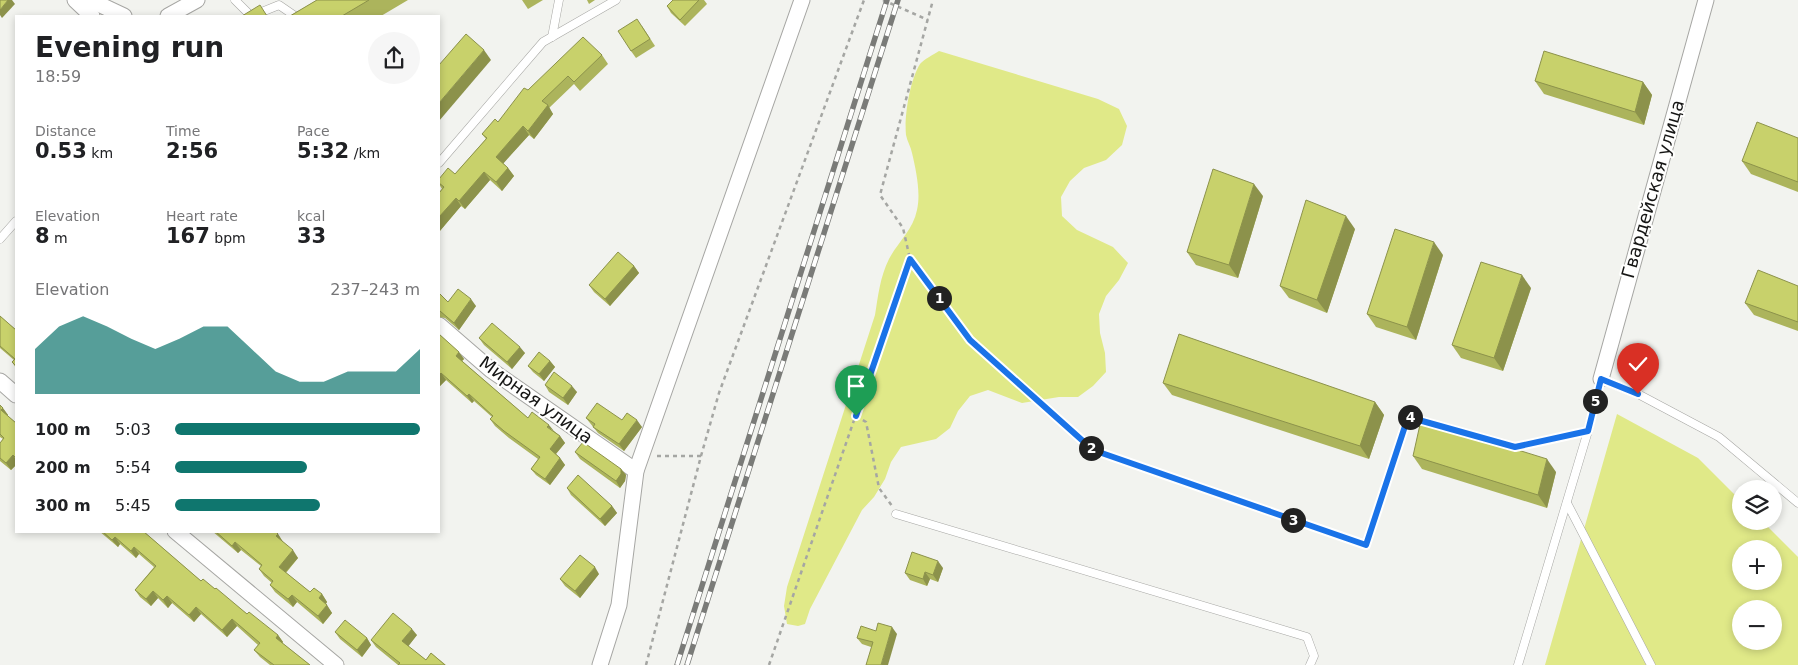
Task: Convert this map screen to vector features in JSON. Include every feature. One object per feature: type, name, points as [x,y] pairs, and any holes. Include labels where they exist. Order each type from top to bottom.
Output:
[{"type":"street","points":[[74,0],[91,15]]},
{"type":"street","points":[[90,0],[122,15]]},
{"type":"street","points":[[170,15],[197,0]]},
{"type":"street","points":[[600,665],[619,605],[636,471],[802,0]]},
{"type":"street","name":"Гвардейская улица","points":[[1601,379],[1706,0]]},
{"type":"street","name":"Мирная улица","points":[[440,326],[491,370],[636,471]]},
{"type":"street","points":[[0,381],[15,394]]},
{"type":"street","points":[[177,533],[336,665]]},
{"type":"lane","points":[[235,0],[251,15]]},
{"type":"lane","points":[[552,37],[559,0]]},
{"type":"lane","points":[[440,162],[543,42],[616,0]]},
{"type":"lane","points":[[254,15],[279,5],[294,15]]},
{"type":"lane","points":[[0,239],[15,221]]},
{"type":"lane","points":[[1518,665],[1588,431],[1601,379],[1638,394],[1719,437],[1798,503]]},
{"type":"lane","points":[[1566,503],[1651,665]]},
{"type":"lane","points":[[896,514],[1307,637],[1314,656],[1310,665]]},
{"type":"path","points":[[646,665],[700,456],[719,392],[864,0]]},
{"type":"path","points":[[883,0],[928,20]]},
{"type":"path","points":[[933,0],[880,195],[903,228],[910,259],[970,340],[1093,450],[1366,545],[1408,417],[1426,422]]},
{"type":"path","points":[[769,665],[910,259]]},
{"type":"path","points":[[856,416],[866,422],[879,488],[896,514]]},
{"type":"path","points":[[1435,424],[1515,447],[1588,431]]},
{"type":"path","points":[[642,456],[700,456]]},
{"type":"green space","points":[[939,51],[1098,99],[1119,109],[1127,126],[1122,145],[1106,160],[1084,168],[1070,181],[1061,197],[1062,216],[1077,230],[1113,247],[1128,263],[1119,280],[1106,296],[1099,314],[1106,372],[1093,386],[1078,397],[1059,397],[1022,403],[988,390],[970,396],[958,411],[950,428],[936,439],[901,447],[891,462],[885,479],[874,497],[862,510],[810,609],[805,624],[798,626],[787,624],[784,606],[787,587],[875,315],[883,273],[889,259],[909,230],[917,210],[918,182],[906,135],[907,108],[916,71],[920,64]]},
{"type":"green space","points":[[1617,414],[1698,458],[1732,492],[1732,530],[1771,530],[1781,540],[1732,540],[1732,590],[1782,590],[1782,541],[1798,557],[1798,665],[1545,665]]},
{"type":"building","points":[[0,0],[8,0],[0,10]]},
{"type":"building","points":[[317,0],[369,0],[344,15],[292,15]]},
{"type":"building","points":[[673,0],[699,0],[680,20],[667,6]]},
{"type":"building","points":[[260,5],[266,15],[244,15]]},
{"type":"building","points":[[637,19],[650,39],[631,51],[618,31]]},
{"type":"building","points":[[466,34],[484,50],[440,102],[440,64]]},
{"type":"building","points":[[583,37],[602,55],[574,82],[568,76],[542,101],[548,105],[528,131],[523,126],[496,157],[508,168],[496,182],[484,172],[459,201],[456,198],[440,216],[440,192],[444,187],[440,184],[440,178],[448,168],[455,174],[487,138],[482,134],[495,119],[498,122],[524,88],[528,90]]},
{"type":"building","points":[[1544,51],[1643,82],[1635,112],[1535,81]]},
{"type":"building","points":[[1757,122],[1798,138],[1798,182],[1742,161]]},
{"type":"building","points":[[1213,169],[1254,184],[1229,265],[1187,252]]},
{"type":"building","points":[[1306,200],[1346,216],[1317,300],[1280,286]]},
{"type":"building","points":[[1395,229],[1434,242],[1407,327],[1367,314]]},
{"type":"building","points":[[618,252],[634,266],[605,299],[589,285]]},
{"type":"building","points":[[1481,262],[1522,275],[1494,358],[1452,345]]},
{"type":"building","points":[[1758,270],[1798,286],[1798,322],[1745,303]]},
{"type":"building","points":[[458,289],[471,299],[454,323],[440,311],[440,294],[448,302]]},
{"type":"building","points":[[0,316],[15,329],[15,359],[0,346]]},
{"type":"building","points":[[492,323],[520,347],[507,362],[479,338]]},
{"type":"building","points":[[1179,334],[1375,402],[1360,446],[1163,383]]},
{"type":"building","points":[[440,335],[459,352],[456,356],[528,418],[532,412],[549,425],[547,427],[560,436],[550,449],[560,458],[545,479],[531,469],[540,457],[504,431],[490,419],[493,416],[469,394],[467,396],[441,373]]},
{"type":"building","points":[[539,352],[550,361],[539,374],[528,366]]},
{"type":"building","points":[[554,372],[572,386],[563,398],[545,385]]},
{"type":"building","points":[[597,403],[622,420],[627,413],[637,420],[619,444],[593,427],[595,424],[586,418]]},
{"type":"building","points":[[0,405],[3,408],[1,410],[15,422],[15,457],[13,455],[6,463],[0,458],[0,443],[4,438],[0,434]]},
{"type":"building","points":[[1421,420],[1547,459],[1538,495],[1413,456]]},
{"type":"building","points":[[583,442],[621,469],[621,474],[616,481],[575,452]]},
{"type":"building","points":[[578,475],[612,506],[600,519],[567,488]]},
{"type":"building","points":[[104,533],[145,533],[201,581],[203,579],[216,588],[247,614],[249,612],[278,635],[276,638],[310,665],[274,665],[254,650],[260,643],[232,619],[222,630],[196,607],[189,615],[167,596],[163,600],[153,591],[146,599],[135,590],[156,566],[134,547],[131,551],[115,537],[112,540]]},
{"type":"building","points":[[217,533],[277,533],[276,536],[293,550],[279,567],[310,592],[314,588],[322,594],[319,598],[327,605],[318,616],[292,595],[288,599],[270,585],[273,581],[259,569],[262,565],[235,542],[232,546]]},
{"type":"building","points":[[912,552],[938,561],[933,575],[925,572],[923,579],[905,573]]},
{"type":"building","points":[[580,555],[595,567],[575,591],[560,579]]},
{"type":"building","points":[[393,613],[412,629],[402,641],[426,660],[431,653],[445,665],[398,665],[400,663],[371,640]]},
{"type":"building","points":[[345,620],[367,638],[357,650],[335,632]]},
{"type":"building","points":[[878,623],[892,627],[881,665],[866,665],[873,642],[857,638],[861,626],[876,631]]},
{"type":"railway","points":[[677,665],[887,0]]},
{"type":"railway","points":[[687,665],[898,0]]},
{"type":"route","points":[[856,416],[910,259],[970,340],[1093,450],[1366,545],[1408,417],[1515,447],[1588,431],[1601,379],[1638,394]]}]
